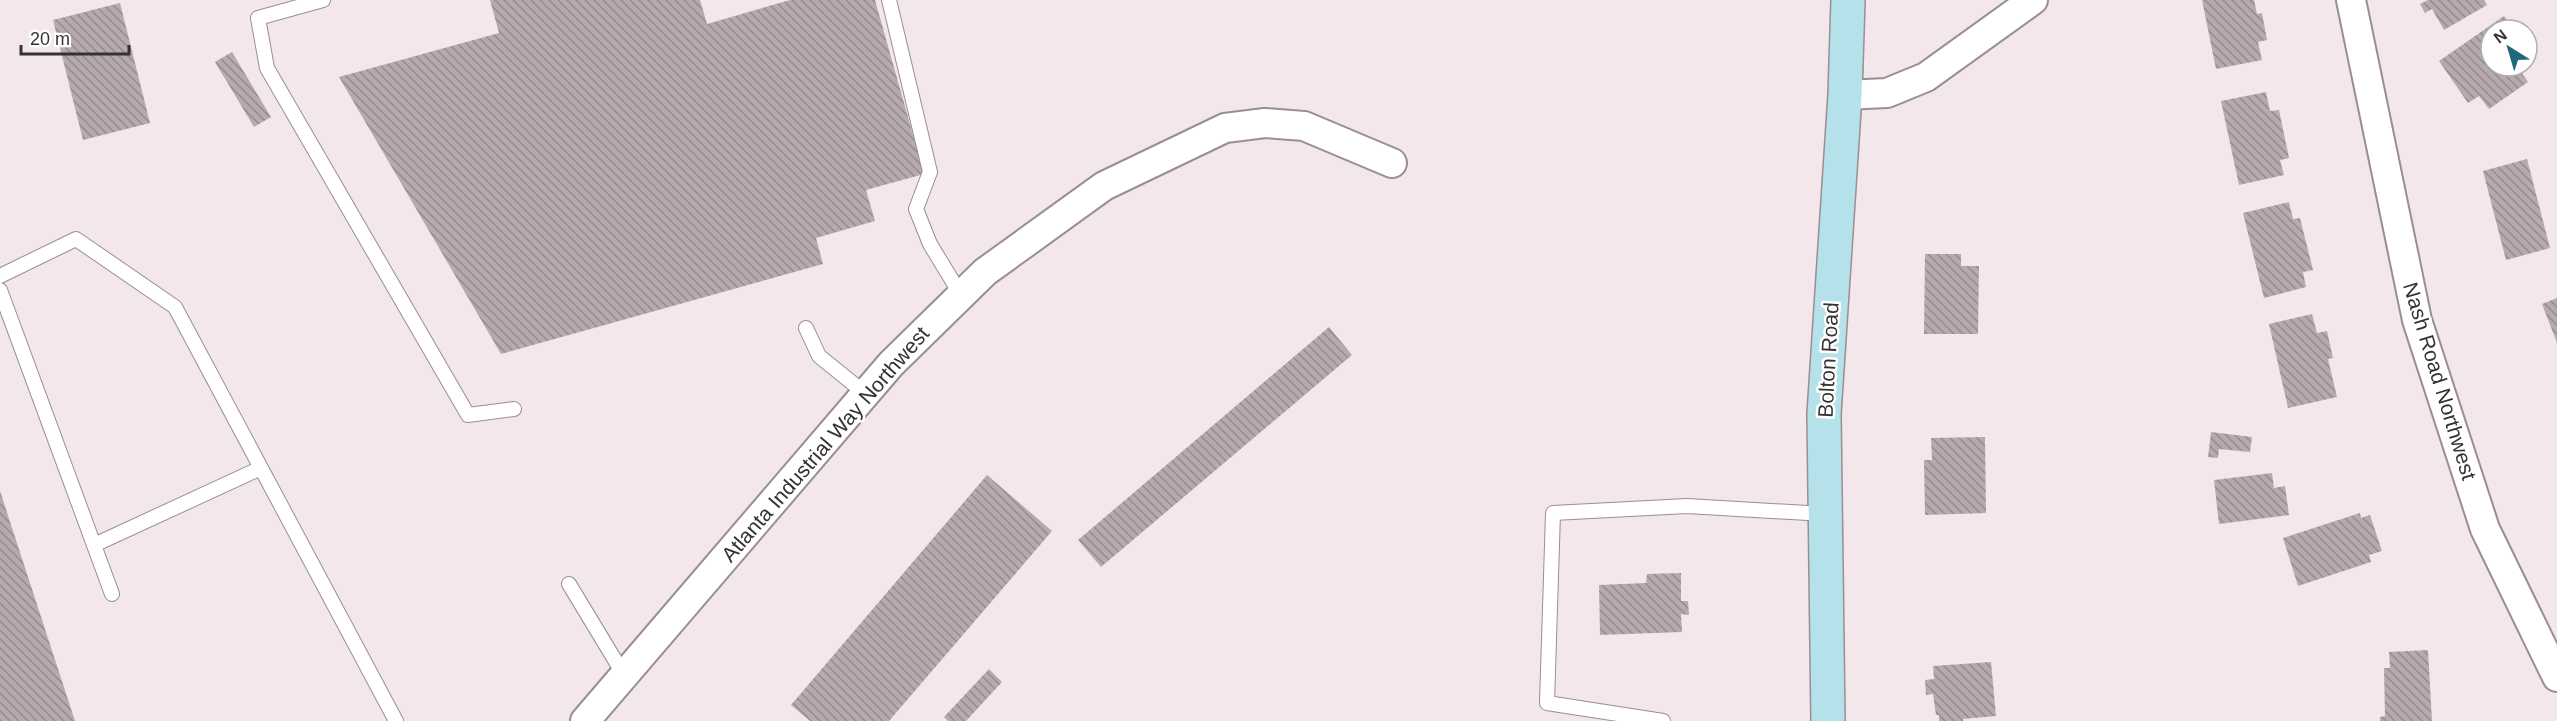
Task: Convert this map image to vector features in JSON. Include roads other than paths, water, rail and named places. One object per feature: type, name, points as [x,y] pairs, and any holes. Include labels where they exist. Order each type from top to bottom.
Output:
[{"type":"main road","name":"Bolton Road","points":[[1828,721],[1824,414],[1845,95],[1848,0]]},
{"type":"street","points":[[1845,95],[1887,93],[1926,77],[2033,0]]},
{"type":"street","name":"Nash Road Northwest","points":[[2351,0],[2417,320],[2486,529],[2557,677]]},
{"type":"street","name":"Atlanta Industrial Way Northwest","points":[[585,721],[891,364],[985,272],[1104,186],[1225,128],[1265,123],[1304,126],[1392,163]]},
{"type":"lane","points":[[322,0],[258,18],[267,68],[468,415],[514,409]]},
{"type":"lane","points":[[889,0],[930,172],[916,209],[930,244],[961,295]]},
{"type":"lane","points":[[0,276],[76,239],[175,307],[396,721]]},
{"type":"lane","points":[[0,290],[112,594]]},
{"type":"lane","points":[[806,328],[819,356],[866,394]]},
{"type":"lane","points":[[94,545],[261,468]]},
{"type":"lane","points":[[1663,721],[1548,703],[1553,513],[1687,506],[1825,514]]},
{"type":"lane","points":[[569,584],[624,675]]}]
